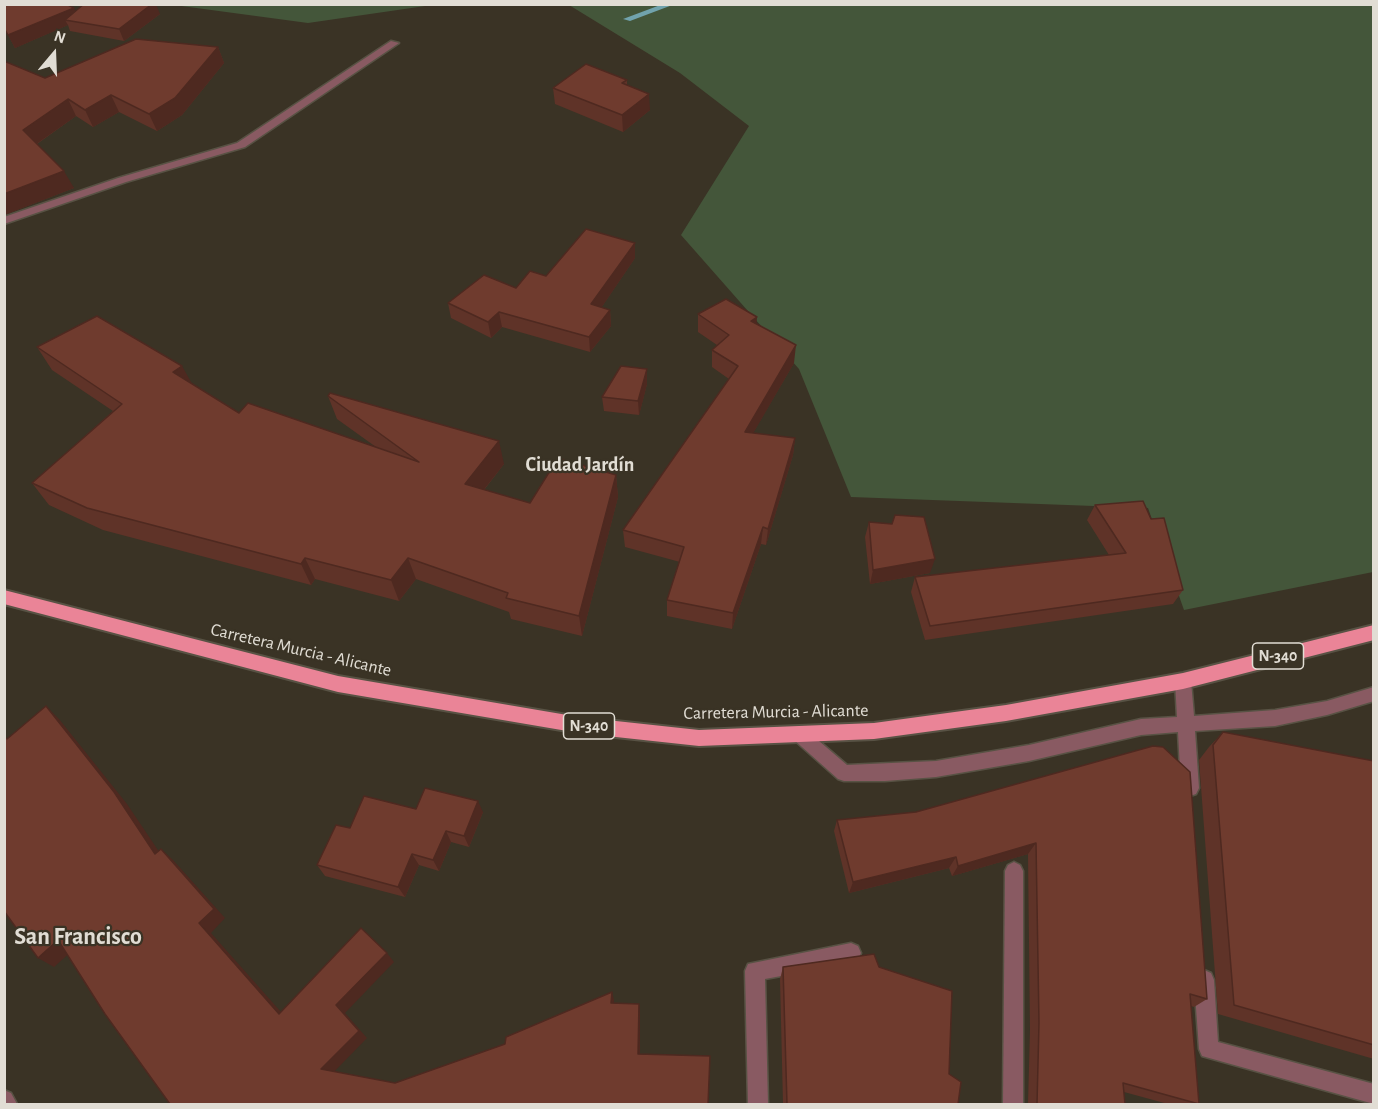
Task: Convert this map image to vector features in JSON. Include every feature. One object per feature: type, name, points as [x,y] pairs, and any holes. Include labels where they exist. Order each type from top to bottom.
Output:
[{"type":"highway","name":"Carretera Murcia - Alicante","points":[[4,597],[338,684],[579,725],[688,737],[874,731],[1006,713],[1183,681],[1374,632]]},
{"type":"street","points":[[4,221],[122,180],[241,145],[394,43]]},
{"type":"street","points":[[1183,681],[1191,804]]},
{"type":"street","points":[[799,734],[844,773],[885,773],[936,769],[1081,742],[1141,727],[1185,722],[1275,718],[1327,708],[1374,694]]},
{"type":"street","points":[[1013,1104],[1014,870]]},
{"type":"street","points":[[758,1104],[755,971],[851,953]]},
{"type":"street","points":[[1203,967],[1209,1049],[1374,1094]]},
{"type":"street","points":[[4,1100],[7,1104]]},
{"type":"green space","points":[[174,5],[432,5],[308,23]]},
{"type":"green space","points":[[569,5],[1373,5],[1373,572],[1184,610],[1148,508],[851,497],[799,369],[681,235],[749,126],[680,73]]},
{"type":"building","points":[[4,4],[66,4],[74,8],[8,35],[4,28]]},
{"type":"building","points":[[84,4],[152,4],[119,29],[65,20]]},
{"type":"building","points":[[136,39],[218,47],[175,98],[149,114],[111,95],[85,110],[68,99],[23,130],[64,171],[4,194],[4,61],[45,78]]},
{"type":"building","points":[[586,64],[627,80],[622,83],[649,94],[622,115],[553,88]]},
{"type":"building","points":[[586,229],[635,243],[591,304],[610,310],[589,337],[499,312],[488,322],[448,303],[484,275],[516,288],[530,271],[546,276]]},
{"type":"building","points":[[726,299],[757,317],[751,321],[796,345],[745,432],[795,438],[768,529],[763,527],[733,613],[667,600],[684,547],[623,530],[738,366],[712,350],[729,335],[698,314]]},
{"type":"building","points":[[97,316],[182,366],[173,372],[239,413],[248,403],[419,462],[328,396],[330,393],[499,441],[465,484],[530,503],[558,458],[616,475],[579,616],[506,598],[508,593],[408,558],[391,580],[305,558],[301,564],[87,508],[32,483],[122,404],[37,347]]},
{"type":"building","points":[[621,366],[647,369],[638,401],[602,397]]},
{"type":"building","points":[[1143,501],[1151,519],[1164,518],[1183,590],[930,626],[915,577],[1126,553],[1095,505]]},
{"type":"building","points":[[895,515],[924,517],[935,559],[873,570],[869,522],[892,524]]},
{"type":"building","points":[[46,706],[114,792],[155,854],[161,849],[214,909],[199,923],[279,1014],[361,928],[387,953],[336,1005],[359,1031],[321,1069],[395,1083],[505,1044],[506,1037],[612,992],[611,1003],[639,1004],[638,1054],[710,1056],[708,1104],[170,1104],[105,1014],[58,940],[38,958],[4,911],[4,737],[7,739]]},
{"type":"building","points":[[1223,732],[1374,761],[1374,1045],[1234,1005],[1213,745]]},
{"type":"building","points":[[1153,746],[1163,747],[1190,772],[1207,999],[1190,994],[1199,1104],[1123,1083],[1125,1104],[1037,1104],[1039,1023],[1036,843],[958,866],[956,857],[853,882],[837,820],[916,812]]},
{"type":"building","points":[[425,788],[478,801],[464,836],[446,831],[433,860],[412,854],[398,887],[317,865],[336,825],[350,828],[364,796],[416,809]]},
{"type":"building","points":[[874,954],[879,967],[952,991],[949,1074],[961,1082],[958,1104],[787,1104],[783,967]]},
{"type":"waterway","points":[[627,19],[672,4]]},
{"type":"district","name":"Ciudad Jardín","points":[[580,465]]},
{"type":"district","name":"San Francisco","points":[[78,937]]}]
